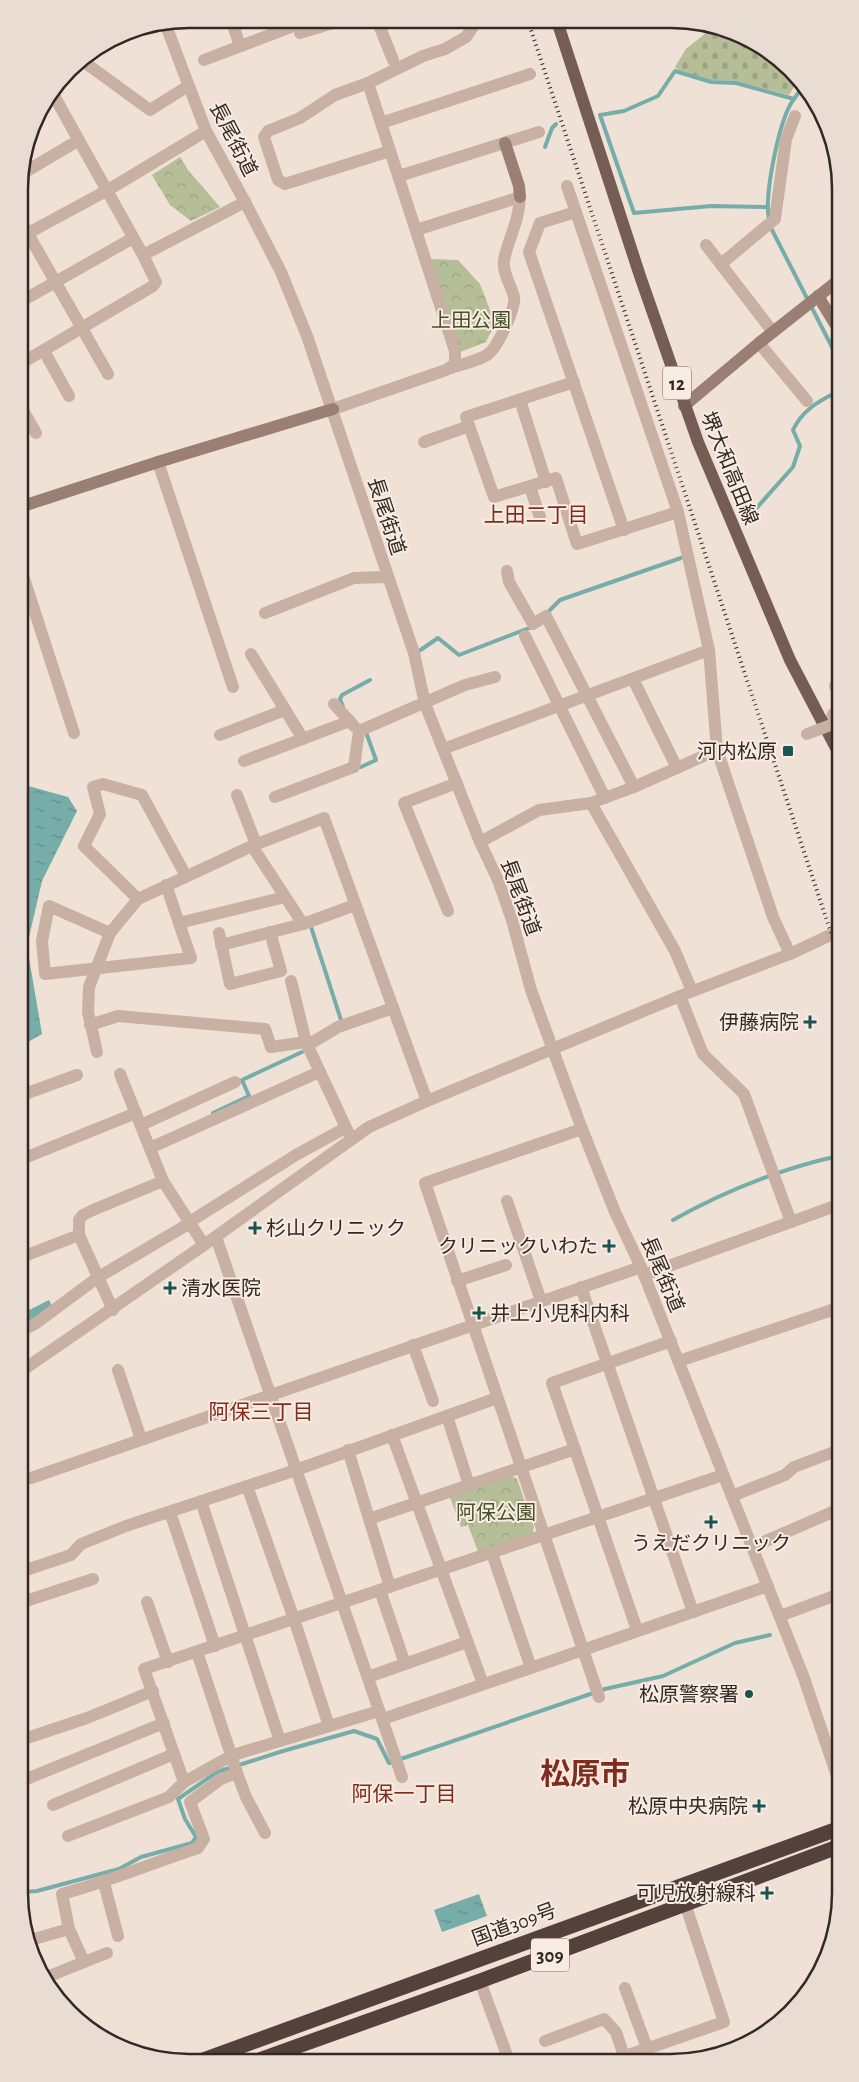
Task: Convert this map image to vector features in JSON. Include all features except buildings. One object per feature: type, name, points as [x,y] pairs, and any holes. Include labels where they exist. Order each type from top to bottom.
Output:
[{"type":"highway","name":"国道309号","points":[[219,2054],[831,1831]]},
{"type":"highway","name":"国道309号","points":[[276,2054],[685,1906],[831,1849]]},
{"type":"main road","name":"堺大和高田線","points":[[559,28],[684,406],[780,639],[832,724]]},
{"type":"street","points":[[234,28],[240,46]]},
{"type":"street","points":[[204,60],[291,28]]},
{"type":"street","points":[[300,33],[317,28]]},
{"type":"street","points":[[380,28],[393,60]]},
{"type":"street","points":[[390,151],[285,184],[278,180],[264,137],[268,130],[300,118],[335,95],[368,83],[423,56],[445,49],[466,37],[472,28]]},
{"type":"street","name":"長尾街道","points":[[167,30],[206,131],[281,272],[307,336],[414,653],[425,704],[510,912],[531,990],[582,1129],[615,1212],[643,1271],[780,1616],[804,1678],[831,1759]]},
{"type":"street","points":[[87,64],[150,110],[188,86]]},
{"type":"street","points":[[381,123],[530,74]]},
{"type":"street","points":[[368,83],[456,356],[455,364],[451,368]]},
{"type":"street","points":[[28,360],[153,286],[156,282],[108,190],[55,99]]},
{"type":"street","points":[[721,264],[775,219],[786,139],[795,116]]},
{"type":"street","points":[[28,233],[108,190],[206,131]]},
{"type":"street","points":[[399,176],[539,132]]},
{"type":"street","points":[[29,170],[79,140]]},
{"type":"street","points":[[28,504],[158,462],[333,409],[489,354],[498,342],[513,307],[514,296],[505,270],[504,260],[518,218],[520,197],[519,186],[505,143]]},
{"type":"street","points":[[567,186],[678,512],[709,650],[717,750],[773,917],[790,954]]},
{"type":"street","points":[[416,230],[520,197]]},
{"type":"street","points":[[143,255],[245,202]]},
{"type":"street","points":[[576,212],[540,223],[529,252],[624,530]]},
{"type":"street","points":[[28,297],[55,280],[133,238]]},
{"type":"street","points":[[28,243],[55,280],[108,374]]},
{"type":"street","points":[[706,245],[773,332]]},
{"type":"street","points":[[684,406],[832,285]]},
{"type":"street","points":[[817,297],[832,319]]},
{"type":"street","points":[[759,343],[807,401]]},
{"type":"street","points":[[44,351],[70,396]]},
{"type":"street","points":[[574,382],[466,417],[494,497],[556,478],[577,544],[678,512]]},
{"type":"street","points":[[520,400],[546,482]]},
{"type":"street","points":[[28,419],[36,433]]},
{"type":"street","points":[[424,442],[469,426]]},
{"type":"street","points":[[158,462],[233,687]]},
{"type":"street","points":[[530,486],[540,518]]},
{"type":"street","points":[[508,571],[509,582],[533,624],[546,616],[634,787]]},
{"type":"street","points":[[265,613],[354,578],[387,577]]},
{"type":"street","points":[[28,591],[74,733]]},
{"type":"street","points":[[525,636],[605,798]]},
{"type":"street","points":[[444,749],[709,650]]},
{"type":"street","points":[[251,654],[303,739]]},
{"type":"street","points":[[359,731],[425,704],[465,685],[495,677]]},
{"type":"street","points":[[633,679],[677,768]]},
{"type":"street","points":[[274,797],[354,767],[359,731],[334,704]]},
{"type":"street","points":[[220,735],[285,710]]},
{"type":"street","points":[[244,761],[350,721]]},
{"type":"street","points":[[807,734],[832,729]]},
{"type":"street","points":[[480,842],[539,810],[591,803],[634,787],[717,750]]},
{"type":"street","points":[[138,899],[84,846],[100,814],[93,788],[103,784],[142,795],[186,876]]},
{"type":"street","points":[[448,911],[404,803],[457,784]]},
{"type":"street","points":[[236,795],[254,845],[302,924]]},
{"type":"street","points":[[591,803],[675,951],[703,1054],[744,1094],[791,1222]]},
{"type":"street","points":[[97,1052],[90,1025],[89,987],[110,933],[138,899],[254,845],[324,818],[426,1101]]},
{"type":"street","points":[[110,933],[49,906],[42,941],[44,974],[191,958],[166,886]]},
{"type":"street","points":[[179,922],[285,897]]},
{"type":"street","points":[[270,932],[281,971],[230,984],[220,939],[270,932],[302,924],[355,905]]},
{"type":"street","points":[[28,1328],[97,1278],[296,1155],[348,1133],[369,1127],[426,1101],[686,994],[790,954],[832,935]]},
{"type":"street","points":[[291,981],[307,1043],[348,1133]]},
{"type":"street","points":[[90,1025],[118,1016],[265,1029],[271,1047],[307,1043],[338,1028],[393,1008]]},
{"type":"street","points":[[150,1148],[319,1072]]},
{"type":"street","points":[[120,1074],[163,1181],[204,1246]]},
{"type":"street","points":[[28,1093],[76,1075]]},
{"type":"street","points":[[28,1157],[138,1119],[235,1082]]},
{"type":"street","points":[[582,1129],[424,1183],[599,1697]]},
{"type":"street","points":[[28,1367],[204,1246],[348,1133]]},
{"type":"street","points":[[113,1310],[79,1235],[79,1220],[83,1215],[163,1181]]},
{"type":"street","points":[[507,1202],[541,1301]]},
{"type":"street","points":[[31,1478],[141,1438],[581,1287],[643,1271],[831,1207]]},
{"type":"street","points":[[28,1255],[79,1235]]},
{"type":"street","points":[[216,1236],[269,1395],[401,1773]]},
{"type":"street","points":[[457,1281],[506,1265]]},
{"type":"street","points":[[581,1287],[609,1363],[693,1612]]},
{"type":"street","points":[[679,1361],[831,1310]]},
{"type":"street","points":[[637,1630],[552,1383],[671,1341]]},
{"type":"street","points":[[413,1345],[433,1401]]},
{"type":"street","points":[[118,1370],[141,1438]]},
{"type":"street","points":[[28,1570],[71,1555],[81,1544],[497,1398]]},
{"type":"street","points":[[446,1416],[469,1485]]},
{"type":"street","points":[[392,1435],[483,1684]]},
{"type":"street","points":[[369,1518],[416,1504],[574,1449]]},
{"type":"street","points":[[348,1450],[369,1518],[405,1664]]},
{"type":"street","points":[[732,1496],[785,1475],[794,1467],[831,1453]]},
{"type":"street","points":[[184,1782],[144,1669],[723,1475]]},
{"type":"street","points":[[247,1486],[329,1726]]},
{"type":"street","points":[[201,1501],[280,1741]]},
{"type":"street","points":[[170,1512],[215,1646]]},
{"type":"street","points":[[752,1547],[831,1513]]},
{"type":"street","points":[[492,1553],[531,1668]]},
{"type":"street","points":[[28,1601],[92,1579]]},
{"type":"street","points":[[68,1836],[170,1797],[184,1782],[233,1756],[329,1726],[381,1715],[483,1684],[768,1586]]},
{"type":"street","points":[[780,1616],[831,1597]]},
{"type":"street","points":[[146,1602],[168,1662]]},
{"type":"street","points":[[368,1677],[467,1642]]},
{"type":"street","points":[[197,1652],[233,1756],[237,1773],[246,1796],[265,1833]]},
{"type":"street","points":[[28,1738],[87,1718],[153,1691]]},
{"type":"street","points":[[28,1778],[164,1723]]},
{"type":"street","points":[[53,1805],[174,1754]]},
{"type":"street","points":[[84,1962],[69,1929],[62,1894],[104,1883],[144,1865],[198,1848],[204,1839],[190,1802],[221,1779],[237,1773]]},
{"type":"street","points":[[104,1883],[118,1936]]},
{"type":"street","points":[[630,2054],[724,2022],[679,1885]]},
{"type":"street","points":[[34,1939],[69,1929]]},
{"type":"street","points":[[50,1976],[107,1953]]},
{"type":"street","points":[[480,1981],[507,2054]]},
{"type":"street","points":[[625,1988],[647,2048]]},
{"type":"street","points":[[545,2041],[604,2019],[616,2032],[621,2054]]},
{"type":"green space","points":[[707,32],[722,36],[742,44],[760,55],[777,67],[795,86],[789,95],[736,81],[710,80],[679,70],[675,67],[686,49]]},
{"type":"green space","points":[[180,157],[188,170],[220,207],[191,221],[170,205],[152,175]]},
{"type":"green space","name":"上田公園","points":[[431,259],[458,260],[480,284],[495,323],[486,342],[460,352]]},
{"type":"green space","name":"阿保公園","points":[[508,1474],[517,1479],[534,1527],[532,1535],[479,1554],[468,1525],[461,1527],[449,1495]]},
{"type":"water","points":[[28,786],[68,797],[77,811],[42,881],[28,942]]},
{"type":"water","points":[[28,952],[42,1034],[28,1042]]},
{"type":"water","points":[[49,1300],[52,1306],[28,1322],[28,1310]]},
{"type":"water","points":[[479,1894],[487,1916],[442,1932],[434,1910]]},
{"type":"waterway","points":[[766,207],[711,206],[634,213],[600,115],[624,111],[658,96],[675,71],[711,82],[736,83],[794,99],[799,92]]},
{"type":"waterway","points":[[769,219],[769,193],[774,158],[783,123],[794,99]]},
{"type":"waterway","points":[[545,147],[552,128],[556,124]]},
{"type":"waterway","points":[[770,226],[832,347]]},
{"type":"waterway","points":[[745,521],[793,467],[800,446],[793,430],[801,417],[832,395]]},
{"type":"waterway","points":[[546,614],[560,600],[681,558]]},
{"type":"waterway","points":[[419,651],[438,638],[459,655],[532,627]]},
{"type":"waterway","points":[[343,707],[340,699],[342,695],[370,680]]},
{"type":"waterway","points":[[361,767],[376,760],[367,735]]},
{"type":"waterway","points":[[311,927],[341,1020]]},
{"type":"waterway","points":[[213,1113],[249,1096],[242,1080],[302,1052]]},
{"type":"waterway","points":[[673,1220],[753,1182],[795,1167],[831,1157]]},
{"type":"waterway","points":[[28,1892],[37,1891],[119,1869],[141,1857],[192,1843],[196,1837],[185,1819],[178,1799],[217,1772],[354,1731],[377,1739],[389,1763],[605,1689],[663,1676],[735,1643],[770,1635]]},
{"type":"railway","points":[[530,28],[832,935]]},
{"type":"place","name":"河内松原","points":[[788,751]]},
{"type":"place","name":"伊藤病院","points":[[810,1022]]},
{"type":"place","name":"杉山クリニック","points":[[255,1228]]},
{"type":"place","name":"クリニックいわた","points":[[609,1246]]},
{"type":"place","name":"清水医院","points":[[170,1288]]},
{"type":"place","name":"井上小児科内科","points":[[479,1313]]},
{"type":"place","name":"うえだクリニック","points":[[711,1522]]},
{"type":"place","name":"松原警察署","points":[[749,1694]]},
{"type":"place","name":"松原中央病院","points":[[759,1806]]},
{"type":"place","name":"可児放射線科","points":[[767,1893]]},
{"type":"district","name":"上田二丁目","points":[[536,515]]},
{"type":"district","name":"阿保三丁目","points":[[261,1412]]},
{"type":"district","name":"松原市","points":[[585,1774]]},
{"type":"district","name":"阿保一丁目","points":[[404,1794]]}]
